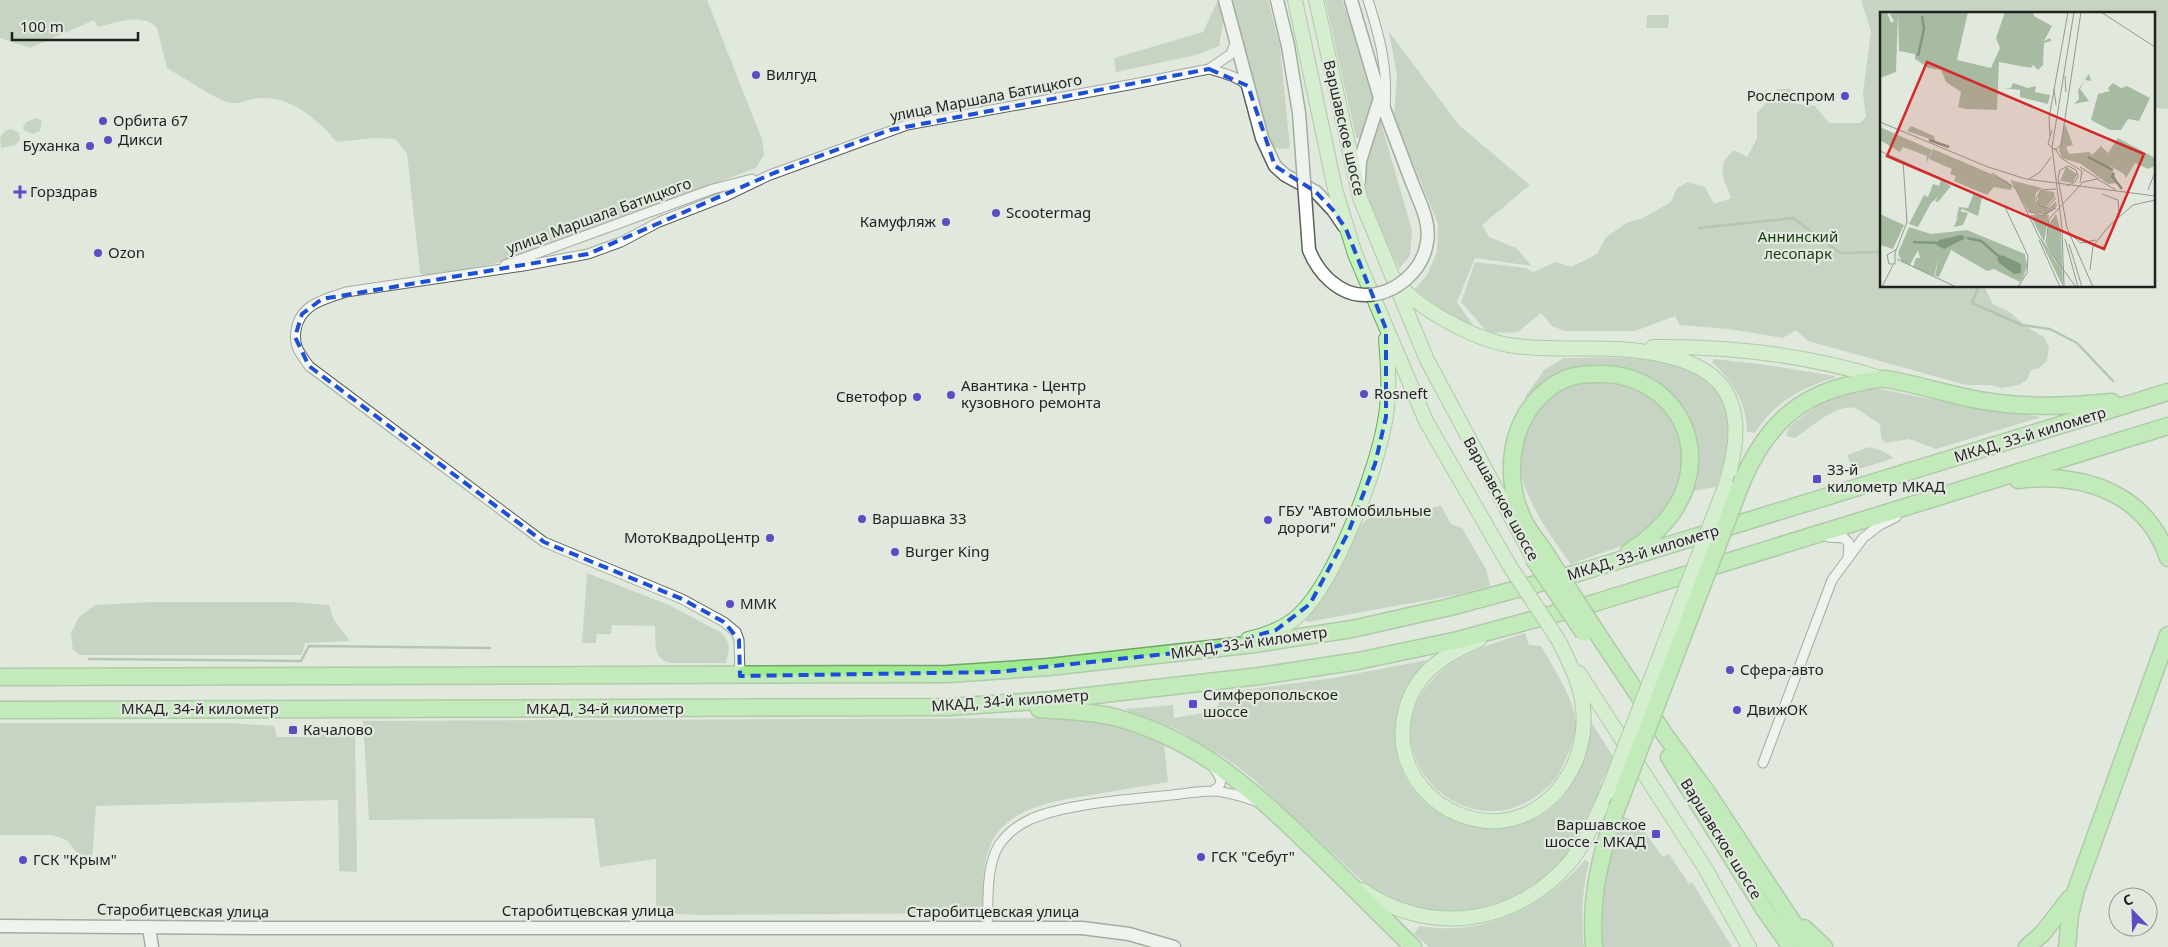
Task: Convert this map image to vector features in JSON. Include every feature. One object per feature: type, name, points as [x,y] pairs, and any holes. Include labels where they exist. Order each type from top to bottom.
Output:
[{"type":"highway","points":[[1540,556],[1523,520],[1513,479],[1512,460],[1514,442],[1520,423],[1532,405],[1547,390],[1565,379],[1585,374],[1608,374],[1627,377],[1647,384],[1663,396],[1675,410],[1685,428],[1690,450],[1689,470],[1685,488],[1676,507],[1664,525],[1647,541],[1625,554],[1581,572]]},
{"type":"highway","points":[[1594,947],[1592,910],[1594,890],[1602,854],[1617,808],[1743,479],[1750,462],[1772,428],[1802,403],[1819,394],[1839,387],[1884,379],[1967,399],[2020,406],[2088,404],[2167,392]]},
{"type":"highway","name":"МКАД, 33-й километр","points":[[1105,661],[1313,635],[1390,621],[1498,596],[2167,392]]},
{"type":"highway","points":[[1549,616],[2168,426]]},
{"type":"highway","points":[[1952,493],[1998,482],[2036,478],[2061,478],[2084,482],[2108,490],[2144,516],[2156,531],[2168,558]]},
{"type":"highway","name":"Варшавское шоссе","points":[[1540,556],[1668,755],[1772,907]]},
{"type":"highway","name":"МКАД, 34-й километр","points":[[0,710],[949,707],[1000,704],[1109,694],[1260,676],[1358,661],[1458,640],[1549,616]]},
{"type":"highway","points":[[2067,947],[2070,915],[2076,890],[2168,635]]},
{"type":"highway","name":"МКАД, 34-й километр","points":[[0,677],[948,674],[997,672],[1105,661]]},
{"type":"highway","points":[[949,707],[1030,708],[1080,712],[1114,718],[1168,737],[1207,757],[1228,771],[1269,806],[1343,876],[1367,903],[1413,947]]},
{"type":"highway","points":[[2027,947],[2043,934],[2076,890]]},
{"type":"highway","points":[[1772,907],[1796,928],[1809,947]]},
{"type":"highway","points":[[1772,907],[1791,947]]},
{"type":"highway","points":[[1772,907],[1824,947]]},
{"type":"highway","points":[[2027,947],[2043,943],[2049,947]]},
{"type":"main road","name":"Варшавское шоссе","points":[[1295,0],[1335,189],[1346,229],[1363,275],[1426,421],[1509,565],[1706,868],[1749,947]]},
{"type":"main road","name":"Варшавское шоссе","points":[[1316,0],[1360,198],[1385,264],[1426,360],[1479,460],[1540,556]]},
{"type":"main road","points":[[1385,264],[1398,283],[1435,314],[1481,337],[1506,344],[1531,348],[1615,349],[1674,347],[1737,350],[1797,357],[1842,366],[1884,379]]},
{"type":"main road","points":[[1203,650],[1259,636],[1287,625],[1304,610],[1320,588],[1348,533],[1375,464],[1386,417],[1388,395],[1386,329]]},
{"type":"main road","points":[[1343,876],[1388,906],[1420,917],[1456,920],[1491,913],[1510,906],[1542,887],[1568,864],[1589,833],[1607,793],[1726,484],[1737,434],[1733,405],[1726,391],[1707,373],[1680,358],[1615,349]]},
{"type":"main road","points":[[1479,460],[1523,520]]},
{"type":"main road","points":[[1549,616],[1477,641],[1446,656],[1431,666],[1411,693],[1402,724],[1405,756],[1418,784],[1439,804],[1468,817],[1485,821],[1501,820],[1518,817],[1535,810],[1549,800],[1561,786],[1577,758],[1584,724],[1579,686],[1558,641]]},
{"type":"main road","points":[[1706,868],[1760,947]]},
{"type":"main road","name":"Варшавское шоссе","points":[[1772,907],[1795,947]]},
{"type":"street","points":[[1226,0],[1262,138],[1274,166],[1285,175],[1316,192],[1333,210],[1346,229]]},
{"type":"street","points":[[1277,0],[1288,46],[1299,113],[1309,250],[1313,262],[1337,286],[1350,292],[1365,295],[1383,292],[1397,286],[1410,276],[1421,261],[1427,242],[1427,227],[1380,98],[1351,0]]},
{"type":"street","points":[[1368,0],[1384,58],[1387,85],[1385,110]]},
{"type":"street","name":"улица Маршала Батицкого","points":[[740,676],[739,640],[736,632],[724,622],[682,599],[544,542],[309,366],[298,349],[295,338],[297,325],[302,314],[310,305],[322,299],[346,292],[571,258],[606,248],[659,222],[726,196],[774,173],[890,130],[907,125],[1208,69],[1231,54],[1236,40]]},
{"type":"street","name":"улица Маршала Батицкого","points":[[1208,69],[1227,74],[1248,86]]},
{"type":"street","points":[[1360,198],[1360,161],[1380,98]]},
{"type":"street","name":"улица Маршала Батицкого","points":[[490,270],[714,189],[774,173]]},
{"type":"street","points":[[1762,763],[1823,599],[1832,580],[1863,538],[1880,525],[1932,499]]},
{"type":"street","points":[[1787,544],[1836,536],[1844,538],[1849,543],[1848,556]]},
{"type":"street","points":[[987,927],[990,873],[994,858],[1003,840],[1018,825],[1051,813],[1113,802],[1212,791],[1219,788],[1221,780],[1207,757]]},
{"type":"street","points":[[1212,791],[1248,798],[1269,806]]},
{"type":"street","name":"Старобитцевская улица","points":[[0,926],[987,927],[1106,930],[1154,940],[1174,947]]},
{"type":"street","points":[[149,926],[152,947]]},
{"type":"street","points":[[1796,928],[1804,947]]},
{"type":"highlighted area","points":[[1209,69],[1248,86],[1275,166],[1316,192],[1333,210],[1346,229],[1386,329],[1386,417],[1375,464],[1348,533],[1310,604],[1276,630],[1203,650],[997,672],[740,676],[739,640],[724,622],[682,599],[544,542],[309,366],[295,337],[302,314],[322,299],[588,254],[774,173],[890,130]]},
{"type":"green space","points":[[0,0],[707,0],[762,139],[764,155],[756,168],[497,263],[429,278],[420,273],[407,153],[395,139],[375,138],[337,142],[313,118],[283,101],[272,98],[260,98],[238,103],[225,101],[167,68],[157,28],[151,23],[144,21],[120,21],[98,27],[94,20],[30,48],[0,38]]},
{"type":"green space","points":[[1218,0],[1224,20],[1219,46],[1196,55],[1116,72],[1114,58],[1203,32]]},
{"type":"green space","points":[[1229,0],[1268,0],[1280,46],[1290,148],[1280,149],[1270,146]]},
{"type":"green space","points":[[1325,0],[1342,0],[1377,96],[1362,139],[1356,138]]},
{"type":"green space","name":"Аннинский лесопарк","points":[[1861,0],[2168,0],[2168,109],[2156,108],[2156,12],[1880,12],[1880,288],[1985,288],[1993,304],[2010,312],[2025,326],[2044,337],[2049,347],[2047,361],[2039,368],[2031,370],[2027,380],[2018,385],[2002,388],[1990,385],[1966,385],[1808,341],[1796,330],[1783,338],[1728,329],[1680,325],[1675,316],[1635,331],[1564,331],[1552,326],[1541,313],[1518,332],[1488,333],[1461,302],[1475,262],[1526,268],[1533,272],[1556,262],[1571,267],[1597,254],[1606,237],[1628,222],[1641,219],[1671,202],[1677,188],[1688,182],[1705,187],[1714,204],[1731,198],[1722,173],[1724,162],[1734,150],[1747,157],[1757,139],[1757,113],[1777,89],[1790,89],[1797,104],[1815,106],[1829,123],[1860,123],[1866,117],[1863,94],[1871,31]]},
{"type":"green space","points":[[1647,15],[1669,15],[1668,28],[1646,28]]},
{"type":"green space","points":[[1389,32],[1459,125],[1530,185],[1482,225],[1489,237],[1516,248],[1532,266],[1475,258],[1457,302],[1477,331],[1438,308],[1415,289],[1427,275],[1437,252],[1438,224],[1394,117],[1397,75]]},
{"type":"green space","points":[[1379,116],[1412,230],[1410,256],[1399,269],[1368,203],[1363,172]]},
{"type":"green space","points":[[36,118],[42,121],[40,131],[33,134],[24,130],[23,127],[26,122]]},
{"type":"green space","points":[[11,129],[19,133],[20,140],[15,145],[1,148],[0,137],[5,131]]},
{"type":"green space","points":[[1564,358],[1637,359],[1662,362],[1686,369],[1706,380],[1721,397],[1730,428],[1727,454],[1716,487],[1692,491],[1697,468],[1697,447],[1691,424],[1681,405],[1667,390],[1650,378],[1631,371],[1602,367],[1528,399],[1525,397],[1544,370]]},
{"type":"green space","points":[[1714,359],[1767,365],[1835,376],[1835,378],[1800,391],[1771,413],[1755,433],[1747,432],[1741,402],[1732,385],[1712,362]]},
{"type":"green space","points":[[1607,380],[1643,391],[1670,413],[1683,448],[1683,468],[1679,486],[1659,521],[1627,544],[1571,564],[1546,529],[1530,500],[1520,472],[1520,447],[1528,421],[1554,394],[1570,385],[1587,381]]},
{"type":"green space","points":[[1876,388],[1963,406],[2041,417],[1936,449],[1909,439],[1885,443],[1881,438],[1880,424],[1857,409],[1849,408],[1833,412],[1795,438],[1786,436],[1788,430],[1795,422],[1820,405],[1846,394]]},
{"type":"green space","points":[[1869,447],[1883,451],[1894,458],[1853,471],[1847,455]]},
{"type":"green space","points":[[1441,506],[1451,524],[1462,528],[1486,569],[1490,586],[1456,595],[1307,622],[1305,618],[1327,590],[1355,532],[1367,519]]},
{"type":"green space","points":[[587,573],[669,605],[720,632],[727,640],[729,648],[726,663],[670,663],[664,661],[660,658],[656,649],[655,626],[612,625],[611,634],[597,634],[596,643],[582,643]]},
{"type":"green space","points":[[151,602],[293,602],[329,605],[334,620],[350,641],[305,643],[302,655],[80,655],[73,650],[71,633],[79,617],[95,605]]},
{"type":"green space","points":[[1525,633],[1529,645],[1541,646],[1568,696],[1576,725],[1571,747],[1556,778],[1526,803],[1494,811],[1464,806],[1438,791],[1420,767],[1411,739],[1415,708],[1434,678],[1454,662],[1476,650]]},
{"type":"green space","points":[[1427,660],[1408,685],[1400,703],[1395,735],[1402,769],[1419,796],[1443,815],[1472,826],[1503,828],[1533,820],[1559,801],[1578,772],[1586,746],[1590,720],[1614,758],[1600,784],[1602,785],[1581,831],[1561,861],[1548,874],[1528,888],[1508,899],[1487,907],[1445,912],[1424,909],[1383,895],[1364,883],[1251,777],[1227,759],[1176,729],[1124,709],[1173,705],[1174,718],[1216,711],[1221,697],[1237,691],[1333,678]]},
{"type":"green space","points":[[1052,718],[1114,725],[1164,742],[1168,782],[1049,803],[1018,815],[1005,825],[995,837],[988,852],[984,875],[982,913],[699,915],[656,913],[656,859],[600,867],[594,818],[369,820],[363,721]]},
{"type":"green space","points":[[0,723],[231,723],[274,726],[277,737],[317,737],[325,730],[355,729],[357,872],[339,871],[338,800],[96,806],[92,861],[83,861],[68,841],[53,835],[0,835]]},
{"type":"green space","points":[[1622,816],[1638,823],[1663,857],[1669,854],[1689,884],[1692,882],[1732,947],[1603,947],[1602,898],[1610,854]]},
{"type":"green space","points":[[1585,860],[1589,862],[1583,904],[1584,947],[1429,947],[1414,934],[1420,926],[1467,927],[1489,923],[1511,915],[1531,905],[1550,892]]},
{"type":"waterway","points":[[1699,228],[1793,218],[1840,253],[1880,252]]},
{"type":"waterway","points":[[1978,288],[1972,303],[2022,325],[2050,329],[2077,343],[2113,381]]},
{"type":"waterway","points":[[89,659],[301,661],[309,646],[490,648]]},
{"type":"place","name":"Вилгуд","points":[[756,75]]},
{"type":"place","name":"Рослеспром","points":[[1845,96]]},
{"type":"place","name":"Орбита 67","points":[[103,121]]},
{"type":"place","name":"Дикси","points":[[108,140]]},
{"type":"place","name":"Буханка","points":[[90,146]]},
{"type":"place","name":"Горздрав","points":[[20,192]]},
{"type":"place","name":"Scootermag","points":[[996,213]]},
{"type":"place","name":"Камуфляж","points":[[946,222]]},
{"type":"place","name":"Ozon","points":[[98,253]]},
{"type":"place","name":"Rosneft","points":[[1364,394]]},
{"type":"place","name":"Авантика - Центр кузовного ремонта","points":[[951,395]]},
{"type":"place","name":"Светофор","points":[[917,397]]},
{"type":"place","name":"33-й километр МКАД","points":[[1817,479]]},
{"type":"place","name":"Варшавка 33","points":[[862,519]]},
{"type":"place","name":"ГБУ \"Автомобильные дороги\"","points":[[1268,520]]},
{"type":"place","name":"МотоКвадроЦентр","points":[[770,538]]},
{"type":"place","name":"Burger King","points":[[895,552]]},
{"type":"place","name":"ММК","points":[[730,604]]},
{"type":"place","name":"Сфера-авто","points":[[1730,670]]},
{"type":"place","name":"Симферопольское шоссе","points":[[1193,704]]},
{"type":"place","name":"ДвижОК","points":[[1737,710]]},
{"type":"place","name":"Качалово","points":[[293,730]]},
{"type":"place","name":"Варшавское шоссе - МКАД","points":[[1656,834]]},
{"type":"place","name":"ГСК \"Себут\"","points":[[1201,857]]},
{"type":"place","name":"ГСК \"Крым\"","points":[[23,860]]}]
